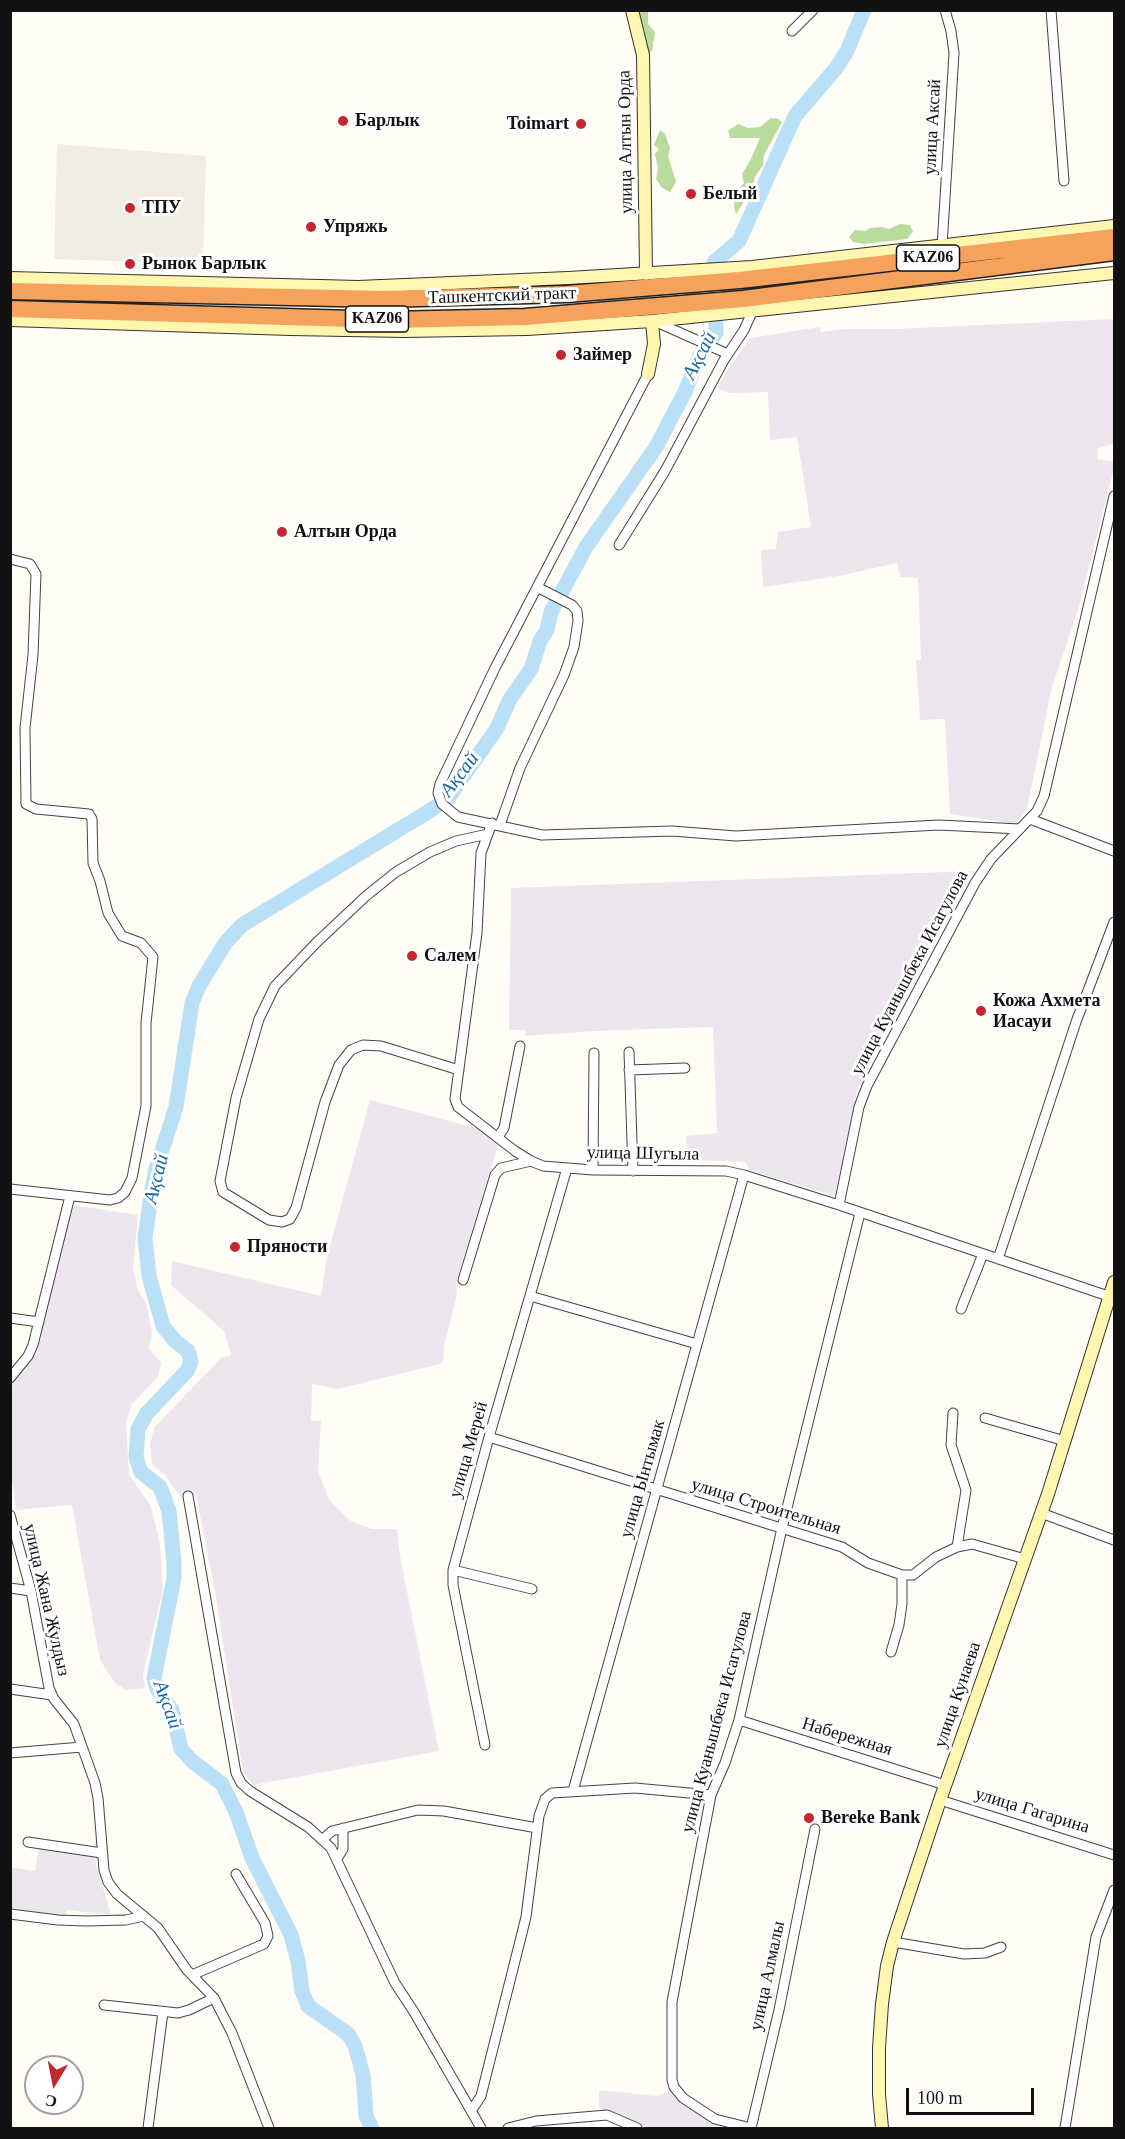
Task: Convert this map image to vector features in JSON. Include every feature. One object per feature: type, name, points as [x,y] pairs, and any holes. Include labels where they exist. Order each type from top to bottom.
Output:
[{"type":"highway","name":"KАZ06","points":[[10,291],[384,299],[567,294],[740,280],[1114,237]]},
{"type":"highway","name":"KАZ06","points":[[744,307],[1114,252]]},
{"type":"highway","name":"Ташкентский тракт","points":[[10,309],[289,318],[411,319],[525,317],[744,307]]},
{"type":"main road","name":"улица Алтын Орда","points":[[632,10],[643,55],[646,274]]},
{"type":"main road","points":[[10,278],[358,287],[693,272],[1114,226]]},
{"type":"main road","points":[[10,320],[404,331],[527,329],[652,321],[699,316],[744,307],[1114,273]]},
{"type":"main road","points":[[648,374],[654,344],[652,321]]},
{"type":"main road","name":"улица Кунаева","points":[[882,2128],[879,2048],[887,1966],[893,1942],[945,1785],[1041,1513],[1112,1297],[1114,1282]]},
{"type":"street","points":[[792,31],[813,10]]},
{"type":"street","name":"улица Аксай","points":[[942,246],[954,53],[945,10]]},
{"type":"street","points":[[1051,10],[1064,181]]},
{"type":"street","points":[[619,545],[665,471],[728,354],[744,330],[744,307]]},
{"type":"street","points":[[652,321],[728,354]]},
{"type":"street","points":[[648,374],[495,668],[440,784],[438,793],[442,804],[458,817],[542,835],[672,831],[736,836],[939,825],[1020,829]]},
{"type":"street","name":"улица Куанышбека Исагулова","points":[[838,1205],[859,1107],[867,1086],[975,883],[991,859],[1037,811],[1044,796],[1110,535],[1114,496]]},
{"type":"street","points":[[10,559],[30,564],[36,573],[33,655],[25,728],[26,804],[36,809],[89,814],[92,819],[93,863],[108,913],[122,936],[141,943],[153,957],[146,1023],[146,1106],[132,1178],[125,1192],[118,1198],[110,1200],[10,1189]]},
{"type":"street","name":"улица Шугыла","points":[[537,587],[572,605],[577,611],[578,621],[574,647],[564,675],[481,853],[477,933],[455,1099],[458,1107],[531,1161],[543,1166],[593,1170],[726,1171],[744,1175],[1112,1297]]},
{"type":"street","points":[[1030,819],[1114,851]]},
{"type":"street","points":[[459,1070],[381,1046],[363,1045],[351,1050],[339,1065],[325,1102],[296,1208],[290,1219],[282,1222],[269,1220],[223,1192],[220,1181],[236,1098],[259,1019],[275,987],[366,896],[396,872],[456,840],[488,834]]},
{"type":"street","points":[[998,1259],[1076,1022],[1114,921]]},
{"type":"street","points":[[498,1137],[504,1128],[520,1046]]},
{"type":"street","points":[[629,1052],[633,1171]]},
{"type":"street","points":[[593,1170],[594,1053]]},
{"type":"street","points":[[629,1070],[685,1068]]},
{"type":"street","points":[[463,1280],[495,1175],[501,1168],[531,1161]]},
{"type":"street","name":"улица Мерей","points":[[485,1745],[453,1586],[453,1570],[567,1168]]},
{"type":"street","name":"улица Ынтымак","points":[[573,1791],[744,1175]]},
{"type":"street","points":[[10,1378],[28,1356],[33,1345],[70,1196]]},
{"type":"street","name":"улица Куанышбека Исагулова","points":[[751,2128],[725,2125],[684,2098],[674,2087],[672,2080],[672,2002],[711,1795],[725,1763],[739,1720],[782,1528],[860,1213]]},
{"type":"street","points":[[961,1309],[982,1254]]},
{"type":"street","points":[[530,1296],[697,1344]]},
{"type":"street","points":[[10,1318],[39,1322]]},
{"type":"street","points":[[952,1413],[951,1445],[966,1490],[957,1547]]},
{"type":"street","points":[[985,1418],[1065,1440]]},
{"type":"street","name":"улица Строительная","points":[[489,1437],[842,1547],[868,1563],[902,1575]]},
{"type":"street","points":[[188,1496],[236,1773],[241,1783],[250,1791],[323,1839],[337,1859],[395,1983],[481,2128]]},
{"type":"street","points":[[1041,1513],[1114,1540]]},
{"type":"street","name":"улица Жана Жулдыз","points":[[10,1515],[31,1592],[49,1688],[74,1724],[98,1798],[104,1870],[108,1882],[117,1894],[158,1928],[173,1952],[214,1998],[232,2033],[269,2128]]},
{"type":"street","points":[[891,1652],[902,1604],[902,1575],[913,1575],[936,1557],[957,1547],[972,1544],[1025,1559]]},
{"type":"street","points":[[453,1570],[532,1589]]},
{"type":"street","points":[[10,1588],[31,1592]]},
{"type":"street","points":[[10,1689],[52,1695]]},
{"type":"street","name":"Набережная","points":[[739,1720],[945,1785]]},
{"type":"street","points":[[10,1753],[82,1747]]},
{"type":"street","points":[[471,2111],[481,2096],[526,1917],[537,1828],[545,1799],[552,1792],[635,1788],[711,1795]]},
{"type":"street","name":"улица Гагарина","points":[[940,1800],[1114,1855]]},
{"type":"street","points":[[323,1839],[332,1831],[343,1828],[418,1810],[433,1809],[537,1828]]},
{"type":"street","points":[[337,1859],[343,1849],[343,1828]]},
{"type":"street","name":"улица Алмалы","points":[[751,2128],[779,2010],[815,1829]]},
{"type":"street","points":[[28,1842],[102,1853]]},
{"type":"street","points":[[192,1975],[264,1944],[268,1936],[265,1923],[236,1874]]},
{"type":"street","points":[[1065,2128],[1096,1937],[1114,1890]]},
{"type":"street","points":[[10,1914],[86,1921],[126,1920],[144,1916]]},
{"type":"street","points":[[893,1942],[964,1954],[985,1953],[1000,1947]]},
{"type":"street","points":[[104,2005],[178,2013],[214,1998]]},
{"type":"street","points":[[148,2128],[163,2012]]},
{"type":"street","points":[[508,2128],[536,2121],[600,2115],[608,2115],[637,2128]]},
{"type":"shaded area","name":"ТПУ","points":[[57,144],[206,156],[203,264],[54,259]]},
{"type":"shaded area","points":[[1114,319],[1114,444],[1098,448],[1097,459],[1114,462],[1114,468],[1079,607],[1052,687],[1027,809],[1016,824],[950,814],[945,719],[920,720],[916,660],[921,660],[918,578],[900,577],[897,563],[839,576],[763,587],[761,550],[776,549],[778,532],[811,527],[797,437],[770,440],[768,392],[730,393],[717,388],[750,338],[820,327],[821,332],[845,329],[896,329]]},
{"type":"shaded area","points":[[973,871],[949,912],[858,1088],[835,1196],[749,1170],[746,1162],[687,1160],[686,1136],[717,1133],[713,1027],[525,1036],[525,1030],[509,1030],[511,888]]},
{"type":"shaded area","points":[[370,1100],[476,1128],[498,1145],[456,1282],[457,1295],[444,1346],[443,1363],[338,1389],[312,1384],[311,1421],[321,1421],[318,1472],[330,1501],[351,1521],[371,1529],[397,1529],[400,1556],[439,1751],[253,1785],[243,1772],[216,1597],[196,1495],[181,1498],[165,1475],[152,1464],[150,1445],[154,1428],[221,1358],[231,1355],[224,1331],[171,1285],[172,1261],[321,1296],[327,1257]]},
{"type":"shaded area","points":[[72,1205],[138,1215],[133,1269],[138,1290],[146,1303],[152,1332],[149,1349],[161,1362],[158,1377],[132,1404],[126,1422],[129,1475],[151,1506],[160,1544],[163,1589],[143,1674],[145,1688],[126,1690],[115,1683],[100,1660],[72,1505],[16,1510],[10,1465],[10,1387],[37,1352]]},
{"type":"shaded area","points":[[39,1848],[94,1857],[111,1915],[66,1910],[65,1917],[11,1910],[11,1867],[35,1871]]},
{"type":"shaded area","points":[[599,2090],[656,2096],[668,2092],[720,2128],[649,2128],[599,2108]]},
{"type":"green space","points":[[636,11],[648,11],[648,24],[655,32],[652,51],[647,55]]},
{"type":"green space","points":[[771,118],[782,122],[764,155],[763,165],[755,177],[751,191],[736,214],[735,193],[744,183],[742,174],[760,138],[730,138],[728,131],[738,124],[748,128],[760,127]]},
{"type":"green space","points":[[660,130],[665,134],[670,148],[668,156],[676,182],[670,192],[662,188],[656,179],[658,168],[655,154],[659,149],[654,145]]},
{"type":"green space","points":[[900,224],[910,225],[913,232],[907,239],[864,244],[853,242],[849,237],[855,230],[866,231],[870,228],[882,227],[889,229]]},
{"type":"waterway","name":"Ақсай","points":[[714,262],[739,241],[795,116],[837,67],[847,51],[864,10]]},
{"type":"waterway","name":"Ақсай","points":[[372,2128],[366,2116],[363,2075],[355,2046],[348,2034],[308,2006],[302,1991],[298,1961],[291,1935],[252,1858],[236,1812],[222,1784],[192,1761],[181,1749],[172,1710],[157,1689],[154,1678],[174,1578],[174,1562],[169,1511],[160,1487],[141,1472],[136,1457],[138,1429],[147,1413],[187,1371],[191,1362],[188,1351],[175,1341],[163,1326],[149,1276],[145,1238],[151,1195],[156,1169],[176,1107],[192,1003],[199,986],[226,942],[242,925],[449,797],[497,728],[510,699],[531,669],[540,641],[547,630],[551,612],[586,547],[656,447],[685,392],[699,357],[716,333],[716,323]]},
{"type":"place","name":"Барлык","points":[[343,121]]},
{"type":"place","name":"Toimart","points":[[581,124]]},
{"type":"place","name":"Белый","points":[[691,194]]},
{"type":"place","name":"ТПУ","points":[[130,208]]},
{"type":"place","name":"Упряжь","points":[[311,227]]},
{"type":"place","name":"Рынок Барлык","points":[[130,264]]},
{"type":"place","name":"Займер","points":[[561,355]]},
{"type":"place","name":"Алтын Орда","points":[[282,532]]},
{"type":"place","name":"Салем","points":[[412,956]]},
{"type":"place","name":"Кожа Ахмета Иасауи","points":[[981,1011]]},
{"type":"place","name":"Пряности","points":[[235,1247]]},
{"type":"place","name":"Bereke Bank","points":[[809,1818]]}]
